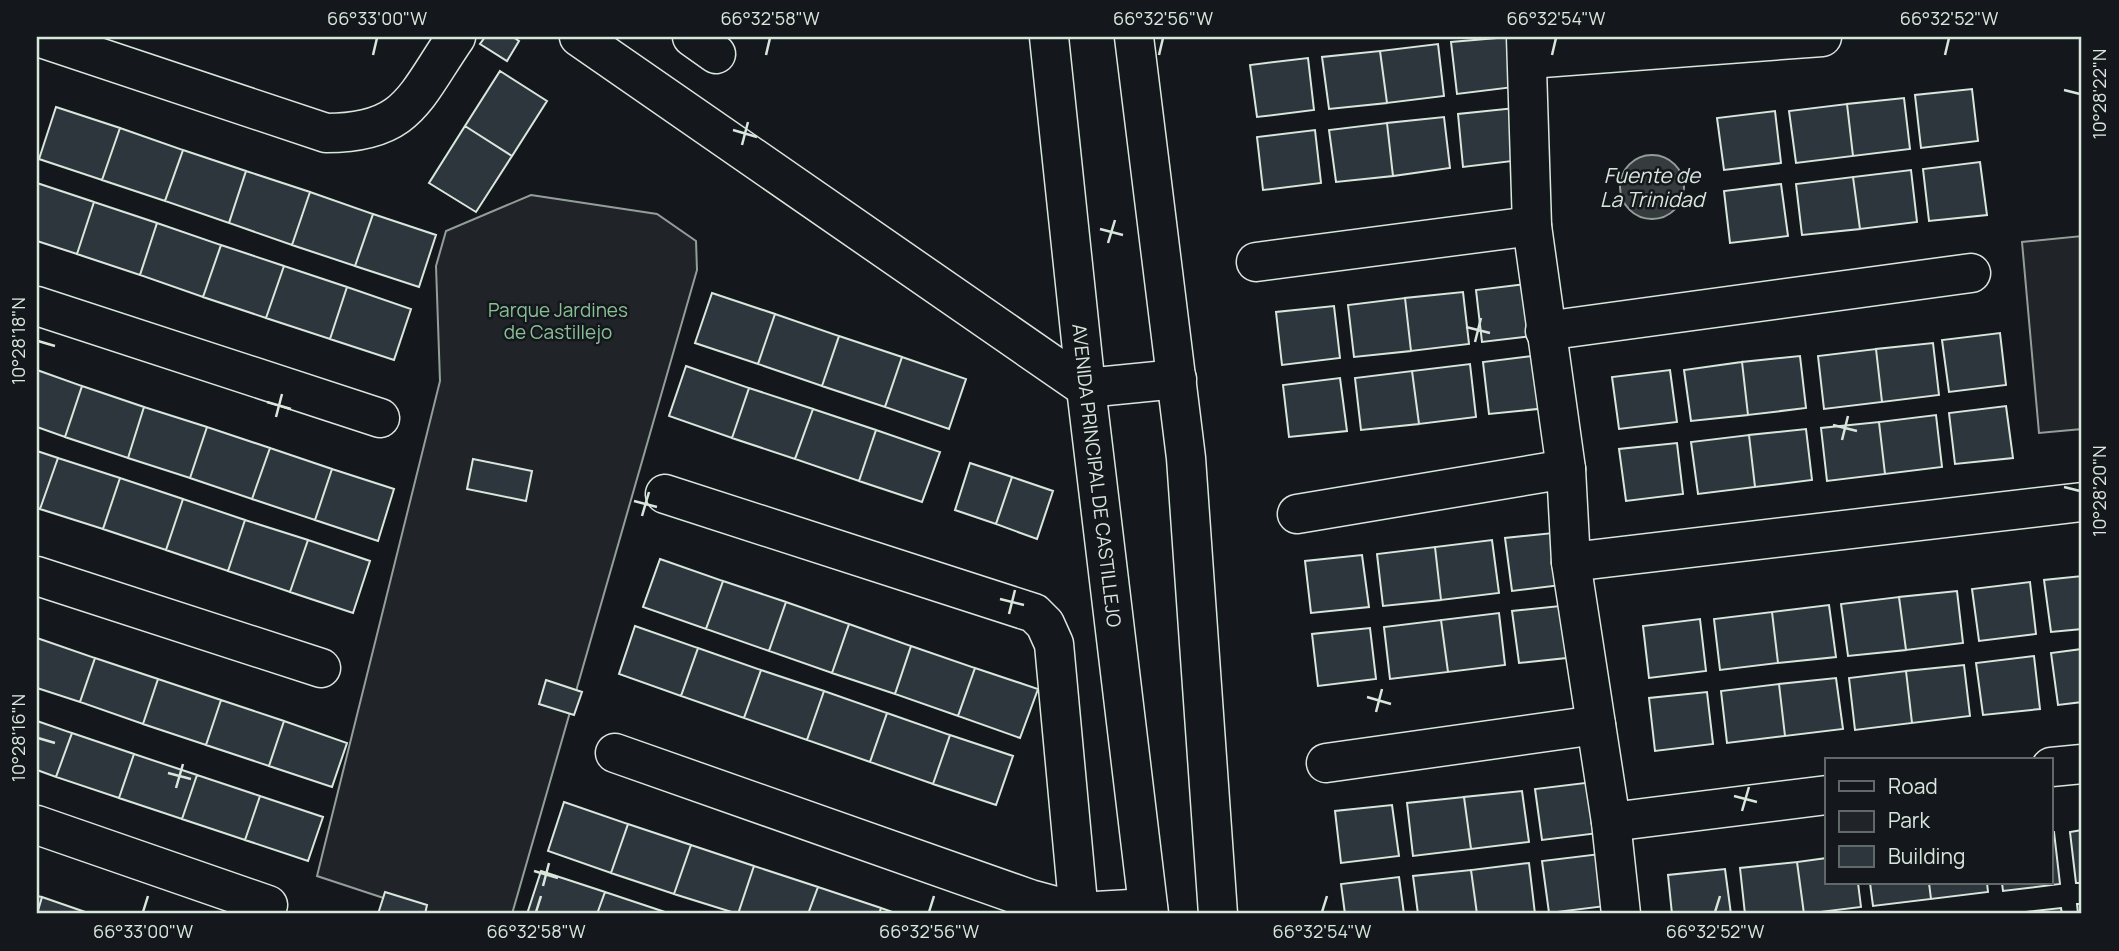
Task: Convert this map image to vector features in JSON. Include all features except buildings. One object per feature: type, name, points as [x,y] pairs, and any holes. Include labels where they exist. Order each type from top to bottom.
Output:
[{"type":"street","points":[[38,37],[326,133],[358,133],[386,125],[407,108],[456,37]]},
{"type":"street","points":[[579,37],[1086,388],[1177,379]]},
{"type":"street","name":"AVENIDA PRINCIPAL DE CASTILLEJO","points":[[1049,37],[1086,388],[1149,911]]},
{"type":"street","points":[[1134,37],[1186,458],[1218,914]]},
{"type":"street","points":[[1621,914],[1611,822],[1571,562],[1566,470],[1532,226],[1528,48],[1822,37]]},
{"type":"street","points":[[1256,262],[1532,226]]},
{"type":"street","points":[[1545,331],[1971,273]]},
{"type":"street","points":[[37,306],[380,418]]},
{"type":"street","points":[[1297,514],[1566,470]]},
{"type":"street","points":[[665,494],[1034,613],[1045,624],[1054,644],[1078,913]]},
{"type":"street","points":[[1571,562],[2082,502]]},
{"type":"street","points":[[37,576],[321,668]]},
{"type":"street","points":[[1326,763],[1596,725]]},
{"type":"street","points":[[615,753],[1030,899],[1078,913],[1149,911]]},
{"type":"street","points":[[2052,767],[2082,764]]},
{"type":"street","points":[[1611,822],[1825,795]]},
{"type":"street","points":[[37,825],[268,905]]},
{"type":"green space","name":"Parque Jardines de Castillejo","points":[[531,195],[657,214],[696,241],[697,270],[512,914],[432,914],[317,876],[440,381],[436,266],[446,231]]},
{"type":"green space","points":[[2082,236],[2082,429],[2039,433],[2022,242]]},
{"type":"water","name":"Fuente de La Trinidad","points":[[1646,155],[1658,155],[1675,164],[1682,175],[1682,199],[1675,210],[1658,219],[1646,219],[1634,214],[1625,205],[1620,193],[1620,181],[1625,169],[1634,160]]}]
